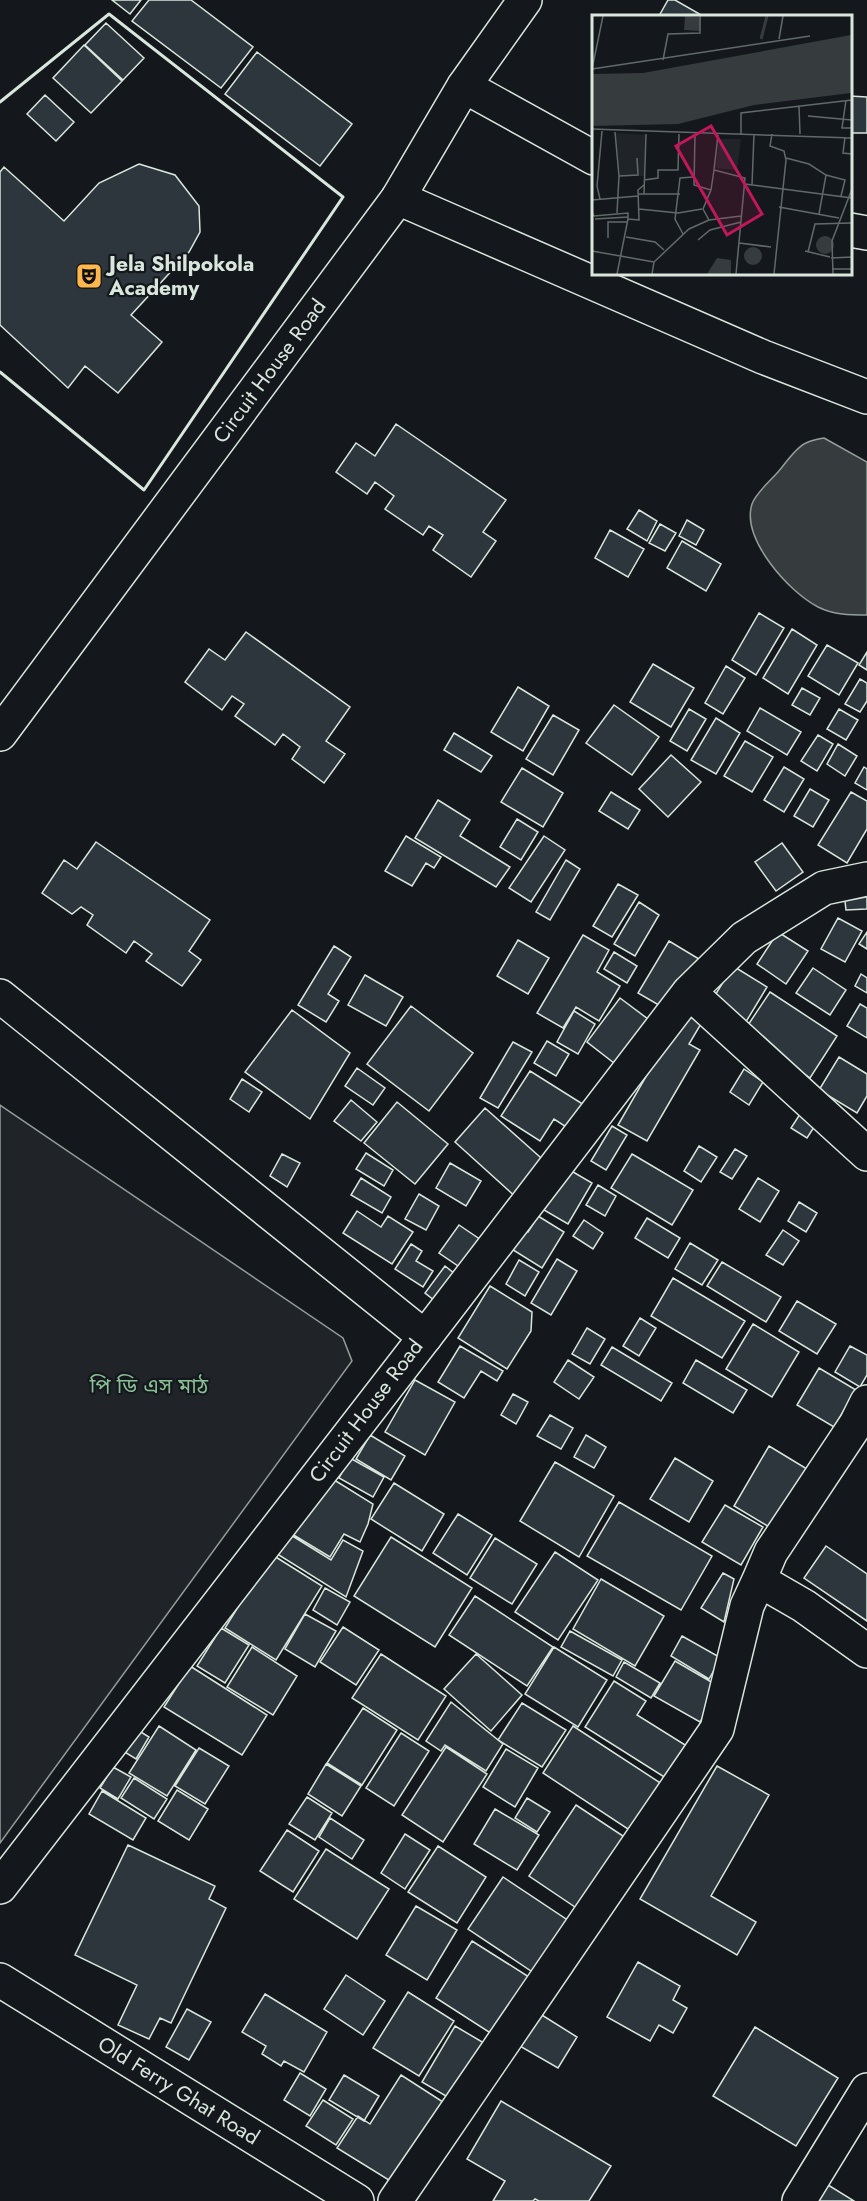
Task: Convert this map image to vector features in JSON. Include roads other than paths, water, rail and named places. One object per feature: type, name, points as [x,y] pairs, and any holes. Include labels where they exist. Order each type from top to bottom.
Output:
[{"type":"street","name":"Circuit House Road","points":[[0,734],[398,198],[464,86],[525,0]]},
{"type":"street","points":[[464,86],[592,157]]},
{"type":"street","points":[[398,198],[763,357],[867,397]]},
{"type":"street","points":[[852,230],[867,233]]},
{"type":"street","points":[[425,1337],[689,992],[744,938],[824,888],[867,879]]},
{"type":"street","points":[[689,992],[867,1155]]},
{"type":"street","name":"Circuit House Road","points":[[0,996],[425,1337],[0,1887]]},
{"type":"street","points":[[395,2201],[717,1729],[747,1606],[771,1552],[863,1419]]},
{"type":"street","points":[[759,1580],[804,1606],[867,1651]]},
{"type":"street","name":"Old Ferry Ghat Road","points":[[0,1980],[357,2201]]},
{"type":"street","points":[[799,2201],[864,2102]]},
{"type":"place","name":"Jela Shilpokola Academy","points":[[89,276]]},
{"type":"park label","name":"পি ডি এস মাঠ","points":[[149,1386]]}]
